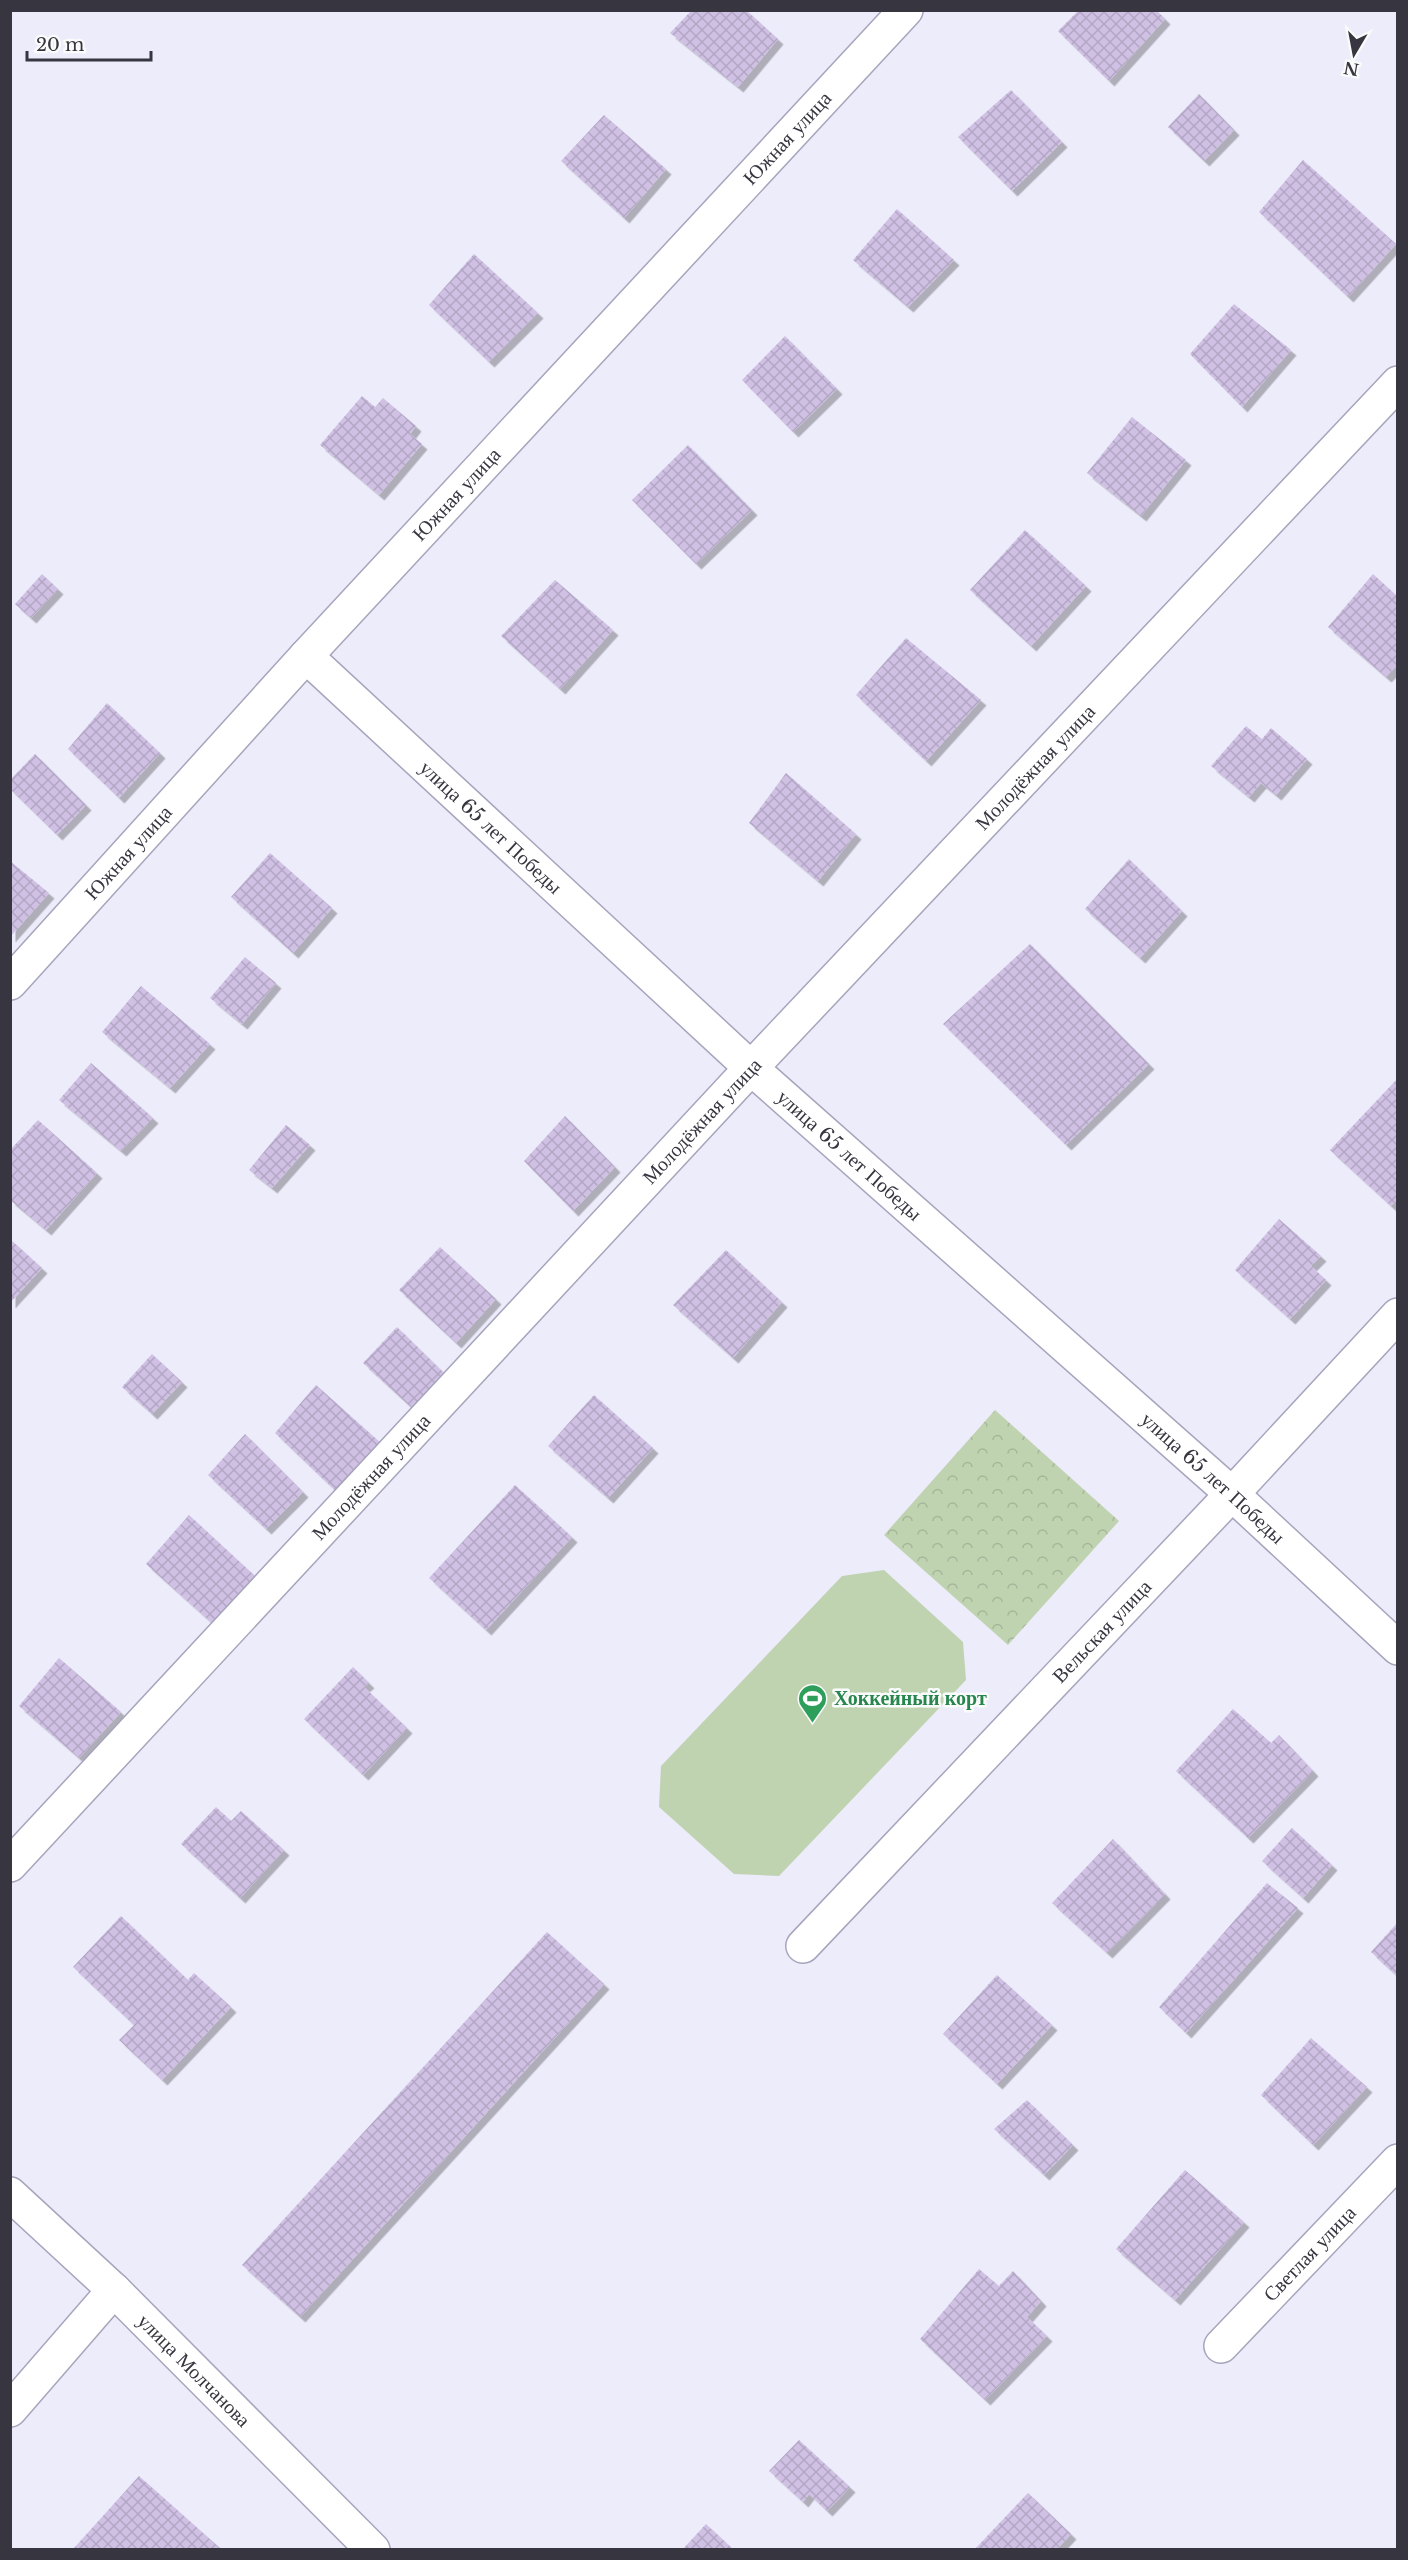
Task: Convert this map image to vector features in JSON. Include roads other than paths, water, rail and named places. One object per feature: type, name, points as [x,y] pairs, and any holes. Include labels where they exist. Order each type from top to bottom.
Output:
[{"type":"street","name":"Южная улица","points":[[10,983],[306,656],[906,10]]},
{"type":"street","name":"Молодёжная улица","points":[[10,1865],[751,1068],[1398,383]]},
{"type":"street","name":"улица 65 лет Победы","points":[[306,656],[751,1068],[1232,1494],[1398,1648]]},
{"type":"street","name":"Вельская улица","points":[[803,1946],[1232,1494],[1398,1315]]},
{"type":"street","name":"Светлая улица","points":[[1221,2346],[1398,2161]]},
{"type":"street","name":"улица Молчанова","points":[[10,2194],[114,2290],[373,2550]]},
{"type":"street","points":[[10,2410],[114,2290]]},
{"type":"place","name":"Хоккейный корт","points":[[813,1724]]}]
